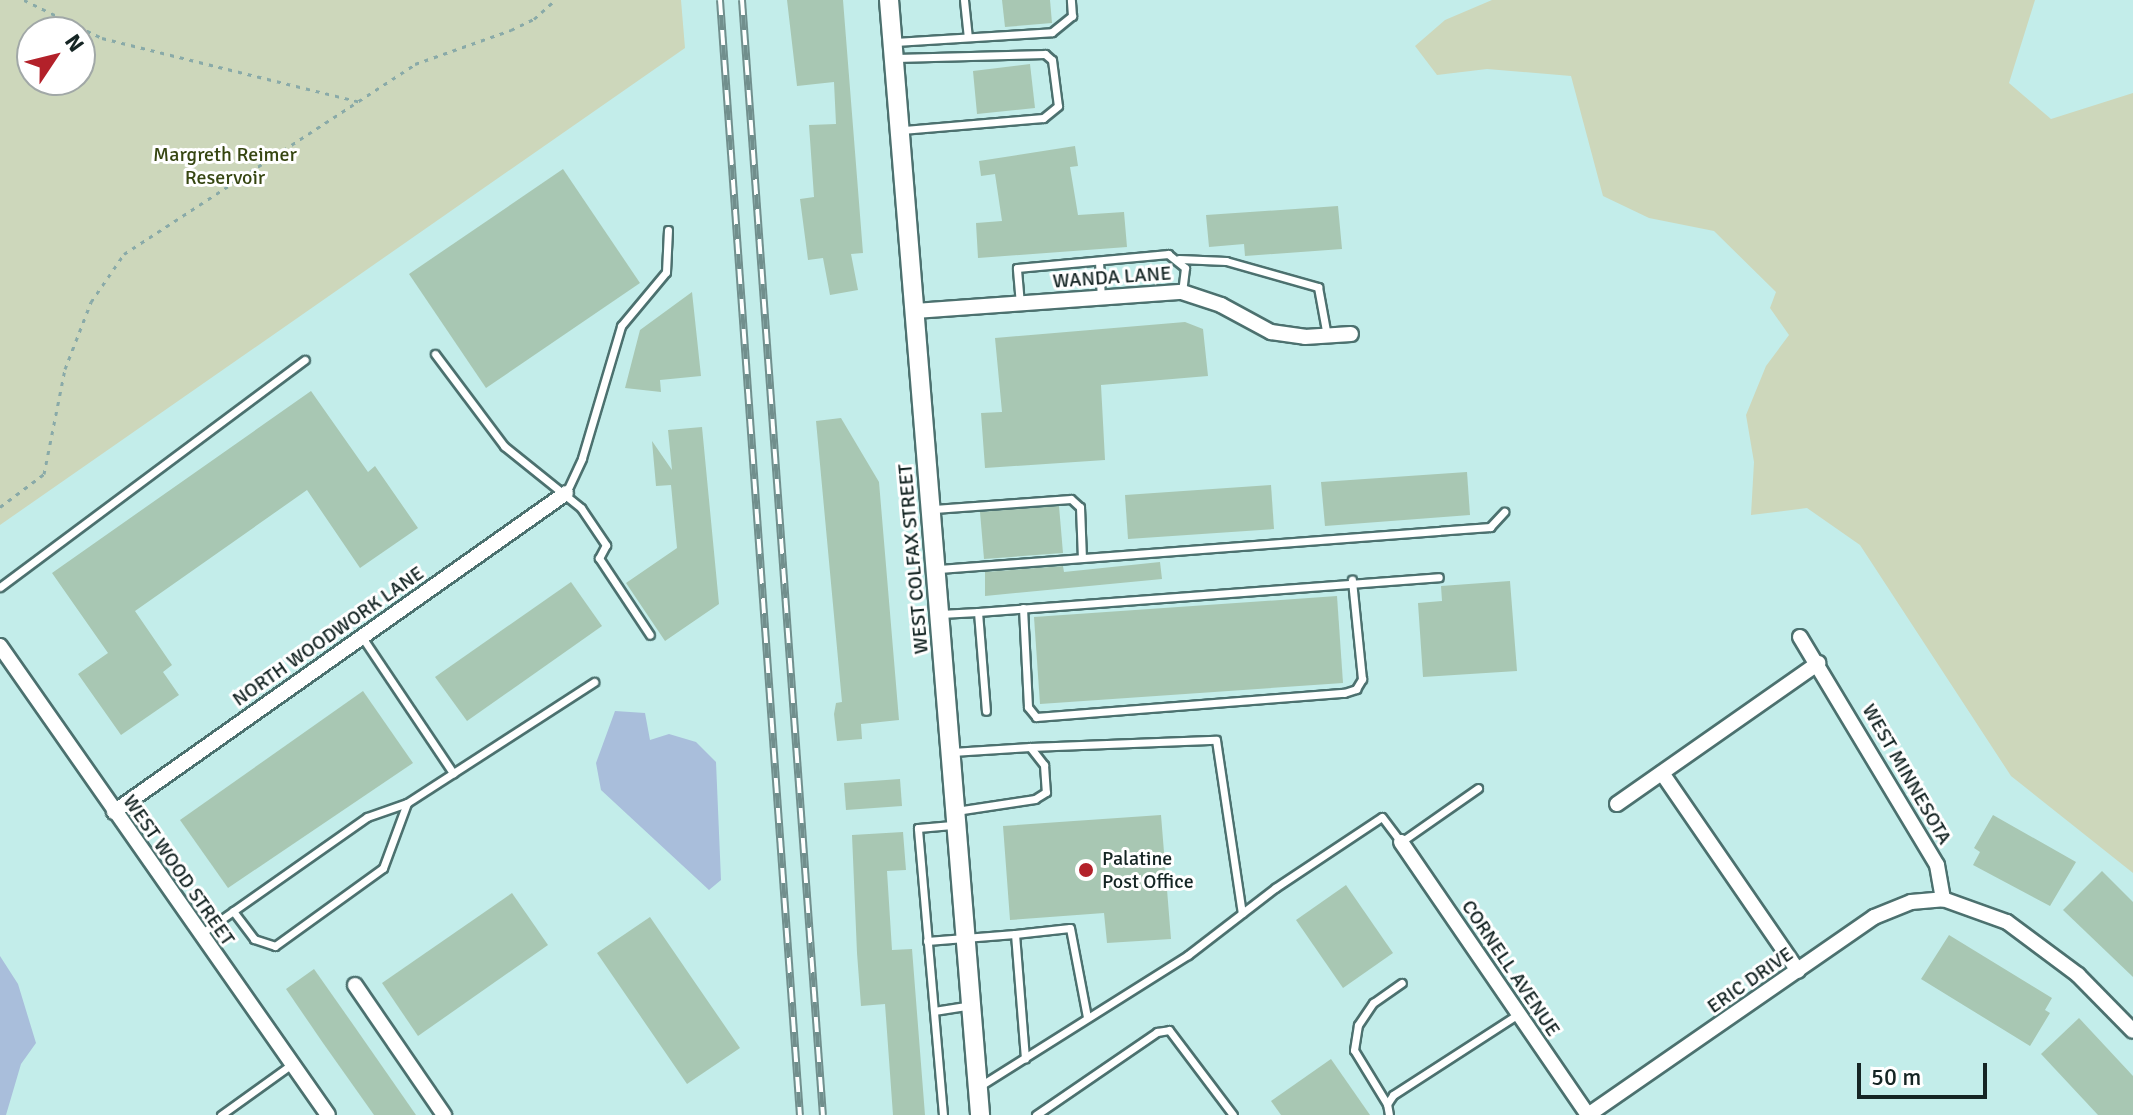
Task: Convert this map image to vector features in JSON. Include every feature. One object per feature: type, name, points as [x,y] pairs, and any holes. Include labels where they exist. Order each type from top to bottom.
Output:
[{"type":"street","name":"WEST COLFAX STREET","points":[[889,0],[980,1115]]},
{"type":"street","name":"WANDA LANE","points":[[915,311],[1182,292],[1221,305],[1271,332],[1327,336],[1351,334]]},
{"type":"street","name":"NORTH WOODWORK LANE","points":[[114,812],[566,493]]},
{"type":"street","name":"WEST MINNESOTA","points":[[1800,637],[1937,865],[1943,899]]},
{"type":"street","name":"WEST WOOD STREET","points":[[0,646],[328,1115]]},
{"type":"street","points":[[1617,804],[1818,663]]},
{"type":"street","points":[[1662,773],[1798,971]]},
{"type":"street","name":"CORNELL AVENUE","points":[[1401,842],[1588,1115]]},
{"type":"street","points":[[1943,899],[2007,922],[2078,975],[2133,1031]]},
{"type":"street","name":"ERIC DRIVE","points":[[1588,1115],[1874,917],[1911,902],[1943,899]]},
{"type":"street","points":[[355,985],[444,1115]]},
{"type":"lane","points":[[964,0],[968,37]]},
{"type":"lane","points":[[893,50],[968,37],[1060,29],[1072,16],[1071,0]]},
{"type":"lane","points":[[893,50],[1045,54],[1052,60],[1058,106],[1043,118],[900,130]]},
{"type":"lane","points":[[566,493],[582,458],[621,326],[666,272],[668,230]]},
{"type":"lane","points":[[1020,304],[1017,268],[1168,254],[1179,259],[1226,261],[1318,287],[1327,336]]},
{"type":"lane","points":[[1179,259],[1185,268],[1182,292]]},
{"type":"lane","points":[[1099,261],[1101,298]]},
{"type":"lane","points":[[435,354],[504,446],[566,493],[606,545],[599,558],[650,635]]},
{"type":"lane","points":[[0,587],[305,360]]},
{"type":"lane","points":[[931,509],[1071,499],[1080,507],[1082,558]]},
{"type":"lane","points":[[936,570],[1490,527],[1504,512]]},
{"type":"lane","points":[[940,614],[1352,580],[1439,577]]},
{"type":"lane","points":[[1023,608],[1028,707],[1036,717],[1344,693],[1356,689],[1362,679],[1352,580]]},
{"type":"lane","points":[[978,612],[986,711]]},
{"type":"lane","points":[[362,637],[453,773]]},
{"type":"lane","points":[[200,934],[367,817],[407,803],[594,682]]},
{"type":"lane","points":[[951,752],[1216,740],[1242,913]]},
{"type":"lane","points":[[943,1115],[918,828],[1043,796],[1044,765],[1030,747]]},
{"type":"lane","points":[[978,1088],[1188,955],[1242,913],[1382,817],[1401,842],[1478,788]]},
{"type":"lane","points":[[233,911],[254,939],[265,947],[275,946],[383,868],[407,803]]},
{"type":"lane","points":[[927,941],[966,935],[1070,928],[1087,1017]]},
{"type":"lane","points":[[1015,934],[1025,1059]]},
{"type":"lane","points":[[1389,1115],[1387,1104],[1354,1050],[1358,1025],[1373,1003],[1402,983]]},
{"type":"lane","points":[[934,1011],[972,1005]]},
{"type":"lane","points":[[1387,1104],[1518,1014]]},
{"type":"lane","points":[[1036,1115],[1157,1032],[1169,1030],[1233,1115]]},
{"type":"lane","points":[[221,1115],[292,1064]]},
{"type":"path","points":[[24,0],[102,38],[360,102]]},
{"type":"path","points":[[0,507],[44,474],[65,369],[91,302],[124,254],[415,64],[523,24],[555,0]]},
{"type":"green space","name":"Margreth Reimer Reservoir","points":[[0,0],[681,0],[685,48],[0,525]]},
{"type":"green space","points":[[1492,0],[2035,0],[2009,83],[2051,119],[2133,93],[2133,873],[2011,776],[1860,545],[1807,508],[1751,515],[1754,462],[1746,415],[1766,366],[1789,335],[1770,308],[1776,292],[1714,231],[1649,218],[1603,196],[1571,76],[1487,69],[1437,75],[1415,46],[1445,20]]},
{"type":"water","points":[[615,711],[645,713],[650,740],[669,734],[696,742],[716,762],[721,880],[709,890],[601,790],[596,763]]},
{"type":"water","points":[[0,956],[18,984],[36,1043],[21,1064],[6,1115],[0,1115]]},
{"type":"building","points":[[787,0],[843,0],[863,253],[851,254],[858,290],[830,295],[823,258],[808,260],[800,199],[814,197],[809,125],[836,124],[834,82],[797,86]]},
{"type":"building","points":[[1002,0],[1050,0],[1052,23],[1005,27]]},
{"type":"building","points":[[1030,64],[1035,108],[977,114],[973,71]]},
{"type":"building","points":[[1075,146],[1078,166],[1070,167],[1078,215],[1124,212],[1127,247],[978,258],[976,223],[1002,221],[995,174],[981,176],[979,161]]},
{"type":"building","points":[[563,169],[640,283],[486,388],[409,274]]},
{"type":"building","points":[[1338,206],[1342,249],[1245,256],[1244,244],[1209,247],[1206,215]]},
{"type":"building","points":[[692,292],[701,376],[660,380],[661,392],[625,388],[640,330]]},
{"type":"building","points":[[1185,322],[1203,329],[1208,376],[1101,385],[1105,460],[985,468],[981,413],[1002,412],[995,338]]},
{"type":"building","points":[[311,391],[368,472],[375,466],[418,528],[360,568],[307,490],[135,611],[172,665],[163,672],[179,695],[121,735],[78,674],[108,653],[52,573]]},
{"type":"building","points":[[841,418],[879,482],[899,720],[861,724],[862,739],[837,741],[834,714],[836,703],[842,702],[816,421]]},
{"type":"building","points":[[702,427],[719,604],[665,641],[626,583],[677,548],[671,485],[656,486],[652,441],[672,470],[668,430]]},
{"type":"building","points":[[1467,472],[1470,515],[1325,526],[1321,482]]},
{"type":"building","points":[[1271,485],[1274,529],[1128,539],[1125,495]]},
{"type":"building","points":[[1059,506],[1063,553],[984,559],[980,512]]},
{"type":"building","points":[[1160,562],[1162,579],[985,596],[985,572],[1063,566],[1064,572]]},
{"type":"building","points":[[1510,581],[1517,671],[1423,677],[1418,603],[1442,601],[1441,586]]},
{"type":"building","points":[[571,582],[602,626],[467,721],[435,677]]},
{"type":"building","points":[[1337,596],[1343,683],[1040,704],[1034,617]]},
{"type":"building","points":[[363,691],[413,763],[228,888],[180,820]]},
{"type":"building","points":[[900,779],[902,806],[846,810],[844,783]]},
{"type":"building","name":"Palatine Post Office","points":[[1161,815],[1171,939],[1107,943],[1104,913],[1010,920],[1003,826]]},
{"type":"building","points":[[1993,815],[2076,862],[2050,906],[1973,865],[1980,852],[1974,848]]},
{"type":"building","points":[[903,832],[906,870],[887,871],[892,950],[912,949],[925,1115],[893,1115],[885,1004],[861,1006],[852,835]]},
{"type":"building","points":[[2102,871],[2133,902],[2133,977],[2063,910]]},
{"type":"building","points":[[1346,885],[1393,953],[1343,988],[1296,920]]},
{"type":"building","points":[[512,893],[548,945],[418,1036],[382,983]]},
{"type":"building","points":[[650,917],[740,1048],[687,1084],[597,953]]},
{"type":"building","points":[[1949,935],[2052,998],[2045,1010],[2050,1013],[2030,1046],[1921,979]]},
{"type":"building","points":[[314,969],[416,1115],[374,1115],[323,1043],[286,989]]},
{"type":"building","points":[[2079,1018],[2133,1076],[2133,1115],[2098,1115],[2041,1054]]},
{"type":"building","points":[[1331,1059],[1370,1115],[1281,1115],[1271,1101]]},
{"type":"railway","points":[[720,0],[800,1115]]},
{"type":"railway","points":[[742,0],[823,1115]]},
{"type":"place","name":"Palatine Post Office","points":[[1086,870]]}]
